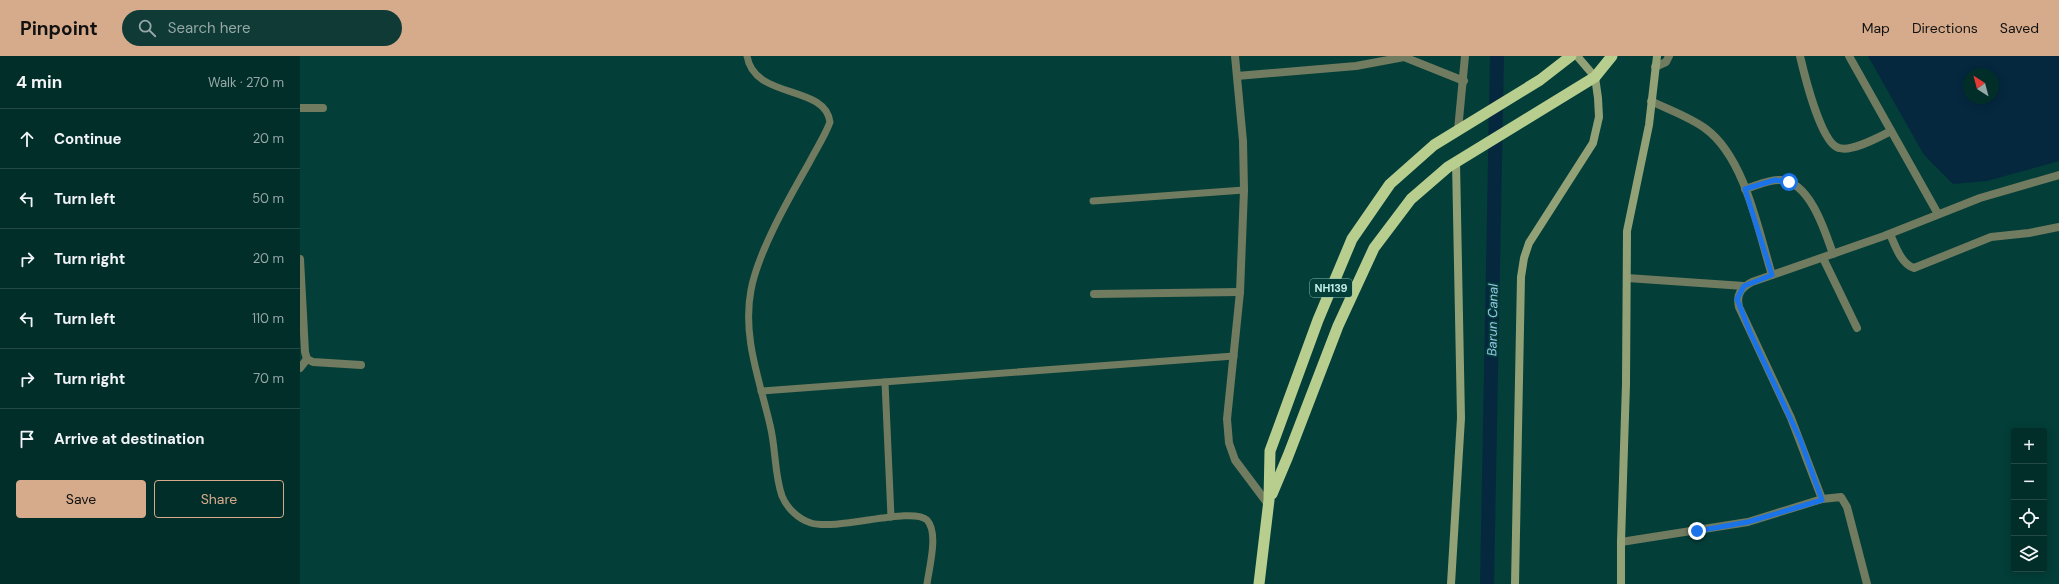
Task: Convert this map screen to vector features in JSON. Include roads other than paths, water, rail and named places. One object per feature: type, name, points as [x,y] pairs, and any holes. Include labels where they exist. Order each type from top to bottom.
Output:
[{"type":"highway","name":"NH139","points":[[1259,584],[1269,502],[1270,451],[1318,320],[1352,239],[1390,184],[1434,145],[1540,80],[1570,56]]},
{"type":"highway","name":"NH139","points":[[1269,502],[1338,326],[1374,248],[1411,198],[1456,162],[1595,77],[1612,56]]},
{"type":"main road","points":[[1515,584],[1522,277],[1524,258],[1536,230],[1593,143],[1599,117],[1595,77],[1577,56]]},
{"type":"main road","points":[[1621,584],[1626,384],[1627,231],[1649,125],[1657,56]]},
{"type":"main road","points":[[1451,584],[1461,418],[1456,162]]},
{"type":"street","points":[[1235,56],[1243,141],[1244,190],[1240,292],[1227,419],[1229,443],[1236,460],[1269,502]]},
{"type":"street","points":[[1458,130],[1464,80],[1465,56]]},
{"type":"street","points":[[1655,67],[1666,62],[1670,56]]},
{"type":"street","points":[[1800,56],[1816,111],[1824,131],[1833,146],[1839,149],[1848,148],[1891,131]]},
{"type":"street","points":[[1849,56],[1938,214]]},
{"type":"street","points":[[1237,76],[1356,66],[1404,58],[1464,80]]},
{"type":"street","points":[[1651,101],[1706,128],[1716,138],[1734,163],[1745,189],[1772,275]]},
{"type":"street","points":[[300,108],[323,108]]},
{"type":"street","points":[[1626,278],[1744,286],[1890,234],[1980,198],[2059,175]]},
{"type":"street","points":[[1745,189],[1775,180],[1789,182],[1797,188],[1816,209],[1833,254]]},
{"type":"street","points":[[1890,234],[1900,254],[1909,267],[1914,268],[1991,237],[2029,234],[2059,227]]},
{"type":"street","points":[[300,258],[305,352],[307,358],[313,362],[361,365]]},
{"type":"street","points":[[1823,258],[1857,328]]},
{"type":"street","points":[[1744,286],[1737,299],[1739,307],[1791,418],[1822,500]]},
{"type":"street","points":[[1094,294],[1240,292]]},
{"type":"street","points":[[300,368],[307,358]]},
{"type":"street","points":[[1621,542],[1748,522],[1822,500],[1841,497],[1845,502],[1867,584]]},
{"type":"lane","points":[[747,56],[752,70],[757,76],[766,83],[816,102],[829,114],[830,122],[773,232],[753,279],[748,322],[754,362],[771,426],[782,496],[790,508],[801,519],[811,523],[827,525],[846,524],[908,515],[926,519],[930,524],[933,534],[927,584]]},
{"type":"lane","points":[[1092,201],[1244,190]]},
{"type":"lane","points":[[761,391],[1234,356]]},
{"type":"lane","points":[[885,382],[891,517]]},
{"type":"water","points":[[1868,56],[2059,56],[2059,161],[1987,181],[1953,184],[1924,155]]},
{"type":"waterway","name":"Barun Canal","points":[[1487,584],[1497,56]]}]
